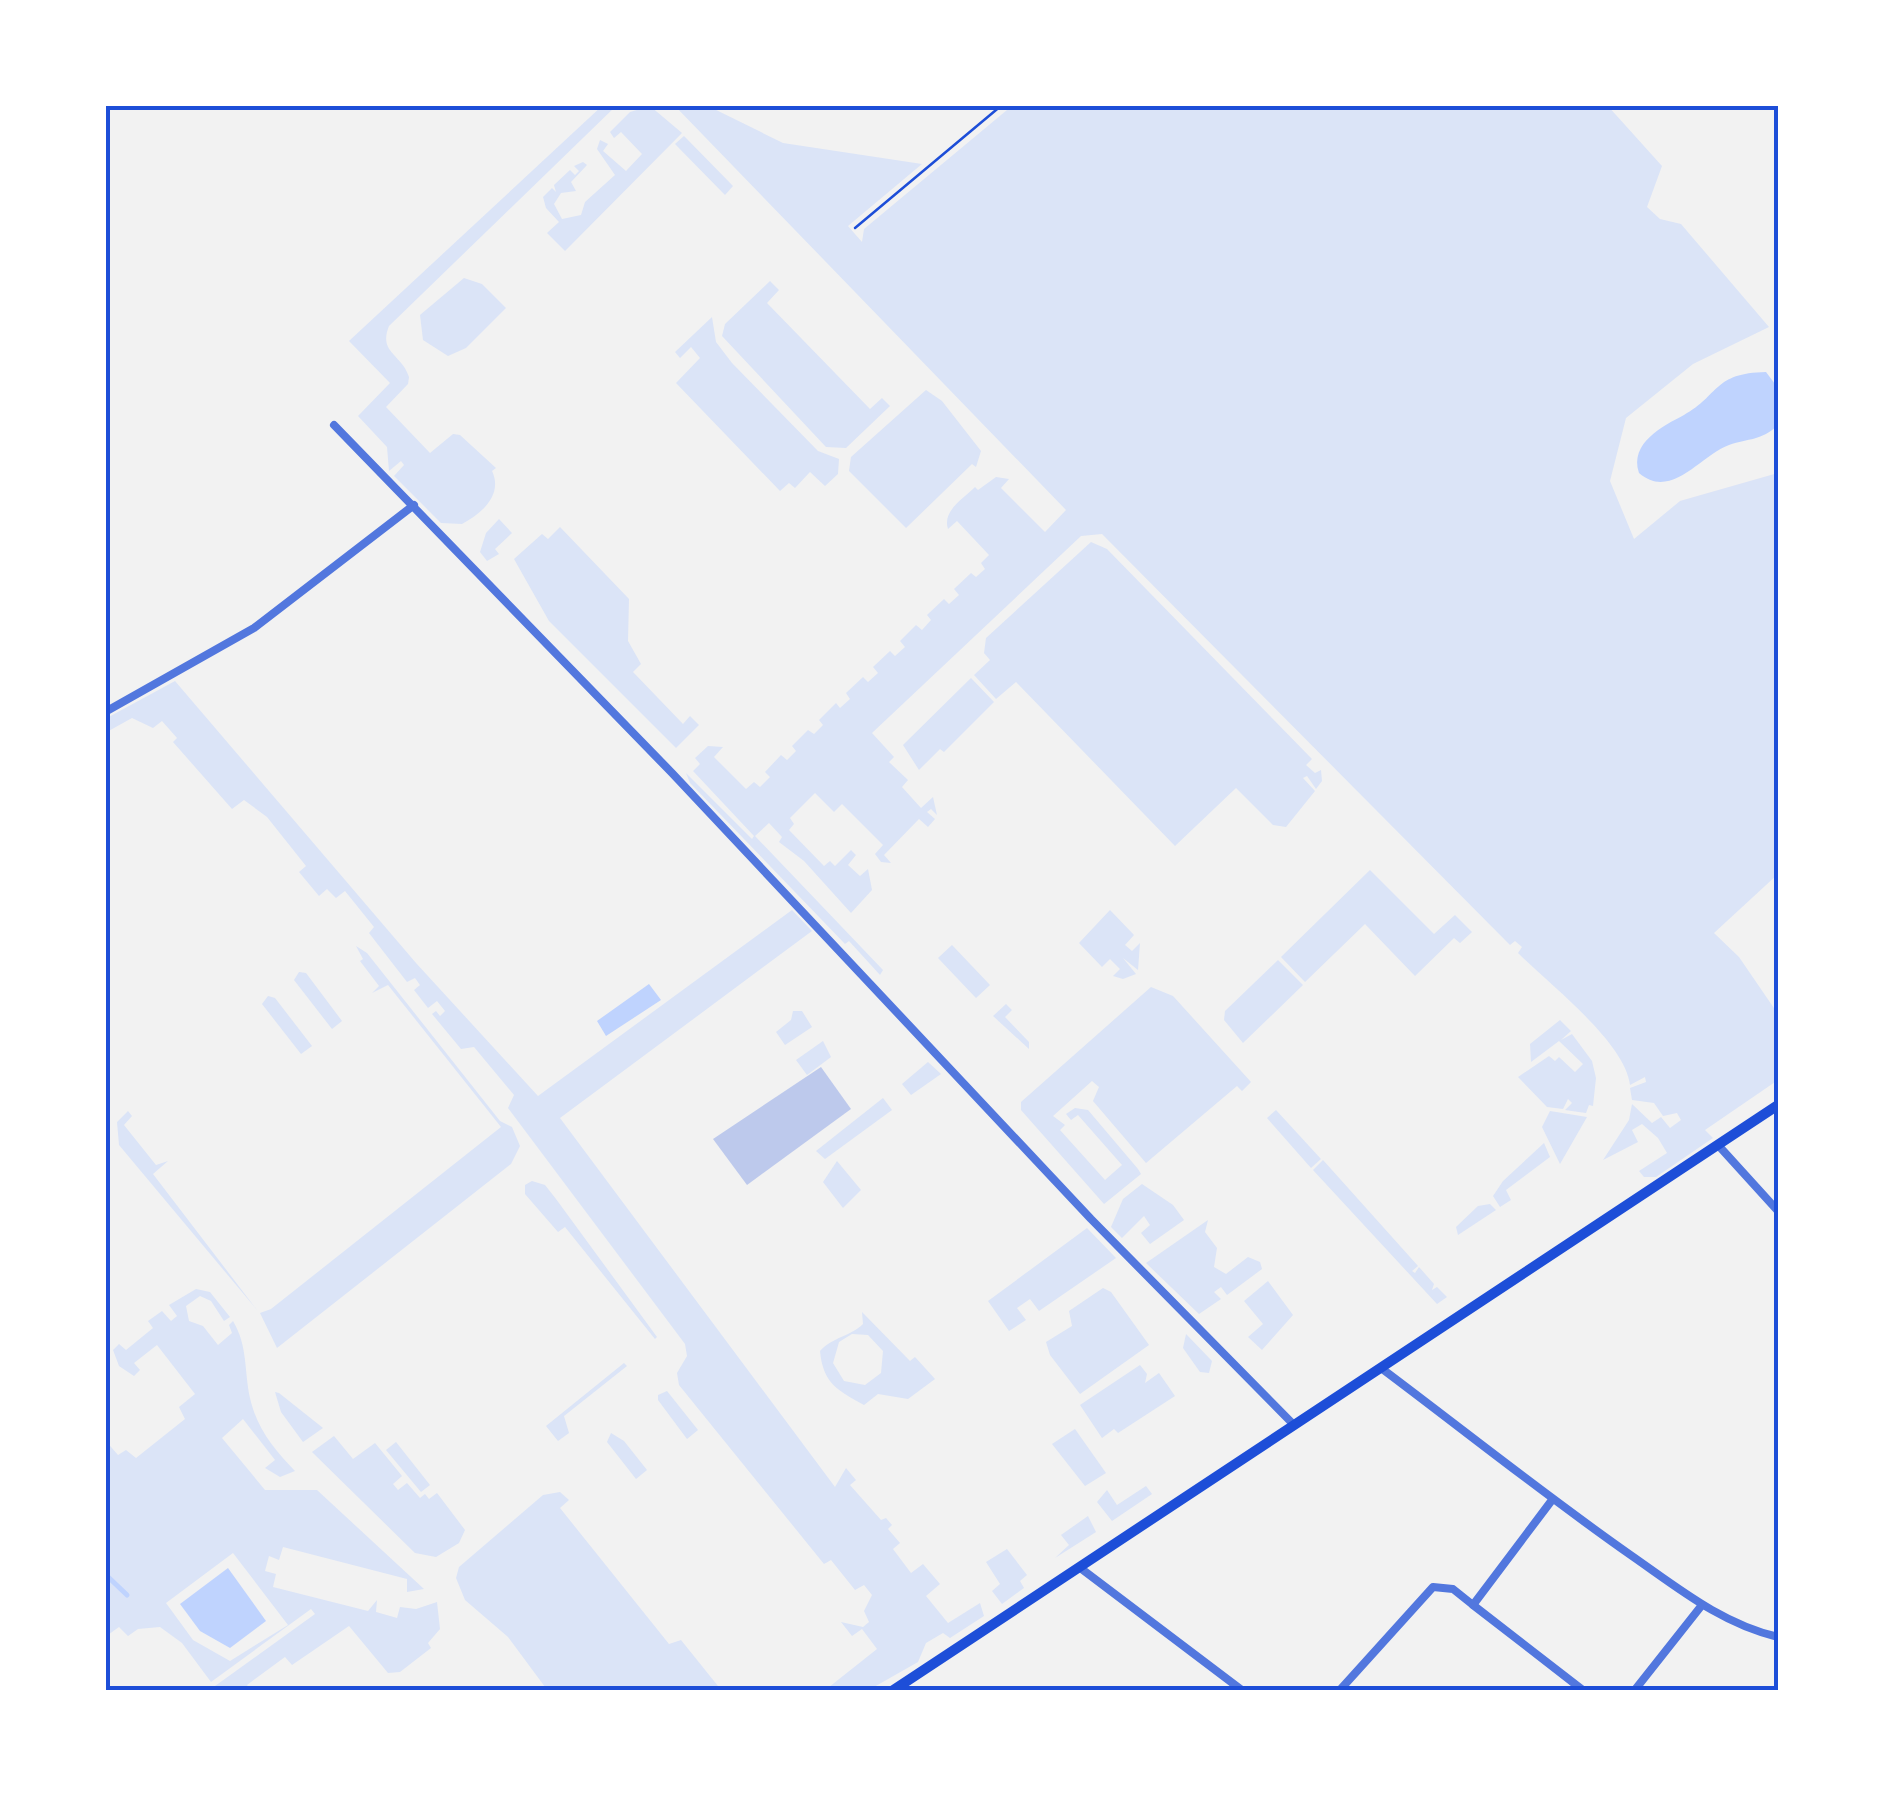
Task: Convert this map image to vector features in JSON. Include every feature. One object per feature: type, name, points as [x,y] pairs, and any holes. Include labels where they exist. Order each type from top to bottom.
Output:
[{"type":"main road","points":[[892,1691],[1778,1105]]},
{"type":"street","points":[[334,425],[1090,1219],[1294,1425]]},
{"type":"street","points":[[105,712],[254,628],[414,505]]},
{"type":"street","points":[[1718,1146],[1778,1211]]},
{"type":"street","points":[[1381,1368],[1552,1500],[1702,1605],[1747,1630],[1778,1637]]},
{"type":"street","points":[[1473,1605],[1552,1500]]},
{"type":"street","points":[[1079,1567],[1243,1691]]},
{"type":"street","points":[[1339,1691],[1428,1591],[1444,1586],[1584,1691]]},
{"type":"street","points":[[1634,1691],[1702,1605]]},
{"type":"path","points":[[855,228],[1002,105]]},
{"type":"shaded area","points":[[603,105],[617,105],[389,326],[386,342],[409,377],[408,384],[386,407],[430,453],[453,434],[460,435],[496,468],[492,471],[493,495],[484,508],[462,524],[441,523],[394,476],[404,465],[401,461],[389,471],[387,447],[358,416],[390,383],[349,341]]},
{"type":"shaded area","points":[[674,105],[706,105],[783,143],[922,164],[848,226],[862,242],[864,229],[1013,105],[1607,105],[1662,166],[1647,207],[1660,219],[1681,224],[1769,327],[1693,364],[1626,418],[1610,481],[1634,539],[1680,501],[1778,473],[1778,874],[1714,933],[1739,957],[1778,1014],[1778,1080],[1705,1130],[1713,1138],[1656,1177],[1644,1177],[1639,1171],[1667,1153],[1642,1124],[1632,1130],[1638,1142],[1603,1160],[1629,1120],[1632,1104],[1652,1123],[1661,1117],[1670,1128],[1681,1120],[1677,1113],[1663,1116],[1654,1103],[1632,1100],[1630,1088],[1646,1082],[1645,1077],[1630,1085],[1625,1068],[1601,1033],[1518,953],[1522,947],[1515,941],[1510,945],[1102,534],[1081,536],[872,733],[894,757],[889,762],[908,780],[902,787],[921,808],[933,797],[937,815],[931,809],[927,812],[935,819],[928,827],[919,819],[884,855],[891,863],[881,862],[875,854],[883,845],[842,804],[834,812],[815,793],[790,818],[794,824],[789,830],[824,866],[830,861],[835,866],[851,850],[856,855],[848,865],[860,876],[868,869],[872,890],[851,913],[804,861],[779,842],[782,837],[769,823],[755,836],[883,970],[880,975],[849,941],[845,944],[690,783],[686,773],[752,839],[754,836],[693,771],[700,764],[695,758],[708,746],[723,747],[714,757],[746,789],[754,782],[760,787],[770,777],[765,772],[781,755],[787,760],[796,751],[792,746],[808,730],[814,734],[823,725],[819,720],[836,703],[840,708],[850,699],[846,693],[863,677],[868,682],[878,673],[873,667],[890,651],[895,656],[905,647],[900,641],[916,625],[922,630],[931,620],[927,615],[944,599],[949,604],[959,595],[954,589],[971,573],[976,577],[985,569],[981,563],[989,555],[957,521],[948,529],[951,511],[975,487],[978,490],[996,477],[1009,479],[1001,488],[1045,532],[1066,510]]},
{"type":"shaded area","points":[[650,106],[682,133],[565,251],[547,233],[559,222],[546,208],[543,197],[552,188],[556,192],[554,185],[570,170],[575,175],[579,171],[574,166],[583,162],[587,165],[571,182],[576,191],[561,193],[554,204],[562,219],[581,215],[585,202],[615,175],[597,149],[600,140],[608,144],[603,151],[626,171],[642,154],[621,132],[614,138],[610,132],[630,112]]},
{"type":"shaded area","points":[[684,136],[733,186],[725,195],[675,144]]},
{"type":"shaded area","points":[[464,278],[482,284],[506,308],[466,348],[448,356],[423,340],[420,315]]},
{"type":"shaded area","points":[[770,281],[779,290],[767,303],[870,409],[882,398],[890,406],[846,448],[826,447],[722,336],[725,324]]},
{"type":"shaded area","points":[[712,317],[716,342],[732,363],[818,451],[839,459],[838,474],[825,486],[810,472],[795,488],[789,483],[780,491],[676,383],[700,358],[691,347],[680,358],[675,352]]},
{"type":"shaded area","points":[[926,390],[942,401],[981,451],[976,467],[972,464],[906,528],[849,471],[851,457]]},
{"type":"shaded area","points":[[499,519],[512,533],[495,549],[499,554],[487,561],[480,552],[486,533]]},
{"type":"shaded area","points":[[560,527],[629,599],[628,641],[641,664],[633,672],[683,724],[690,716],[699,725],[676,748],[549,621],[514,559],[542,534],[548,539]]},
{"type":"shaded area","points":[[1091,542],[1107,549],[1312,759],[1306,765],[1315,773],[1321,770],[1322,781],[1316,789],[1307,776],[1303,778],[1315,791],[1286,827],[1273,825],[1236,788],[1175,846],[1016,682],[996,699],[974,675],[990,660],[984,653],[986,638]]},
{"type":"shaded area","points":[[971,678],[994,702],[944,752],[940,749],[919,770],[903,745]]},
{"type":"shaded area","points":[[175,681],[416,963],[538,1096],[792,910],[812,931],[560,1118],[835,1487],[846,1468],[856,1480],[850,1485],[881,1520],[886,1518],[892,1525],[888,1529],[900,1543],[893,1549],[911,1573],[923,1564],[940,1584],[926,1596],[948,1623],[980,1603],[984,1616],[950,1638],[943,1633],[926,1643],[918,1662],[867,1691],[824,1691],[877,1649],[862,1629],[852,1636],[841,1622],[863,1627],[869,1622],[864,1611],[872,1595],[864,1585],[855,1590],[831,1560],[824,1564],[679,1385],[677,1373],[687,1356],[685,1344],[508,1108],[514,1095],[474,1047],[461,1049],[432,1014],[436,1011],[440,1016],[445,1011],[437,1001],[428,1008],[414,990],[420,985],[415,978],[407,982],[369,933],[374,927],[345,891],[336,898],[327,889],[319,896],[299,872],[306,866],[267,817],[244,800],[232,809],[173,742],[177,738],[162,721],[153,728],[132,718],[105,733],[105,719]]},
{"type":"shaded area","points":[[1370,870],[1434,934],[1455,915],[1472,932],[1460,943],[1454,938],[1415,976],[1365,924],[1305,982],[1281,957]]},
{"type":"shaded area","points":[[1110,910],[1134,935],[1125,945],[1132,951],[1140,943],[1138,970],[1123,958],[1136,974],[1123,979],[1113,976],[1120,969],[1110,959],[1102,967],[1079,943]]},
{"type":"shaded area","points":[[952,945],[990,985],[976,998],[938,958]]},
{"type":"shaded area","points":[[356,946],[367,953],[500,1121],[512,1127],[520,1146],[511,1164],[277,1348],[260,1313],[271,1309],[501,1127],[388,985],[372,993],[379,986],[360,961],[363,959]]},
{"type":"shaded area","points":[[1278,960],[1303,985],[1243,1043],[1224,1020],[1225,1011]]},
{"type":"shaded area","points":[[299,972],[306,973],[342,1021],[332,1029],[294,980]]},
{"type":"shaded area","points":[[1151,987],[1173,996],[1251,1082],[1242,1091],[1237,1086],[1146,1163],[1093,1101],[1099,1087],[1092,1081],[1053,1116],[1065,1125],[1060,1130],[1105,1180],[1122,1165],[1078,1115],[1071,1120],[1066,1114],[1075,1108],[1088,1110],[1141,1174],[1104,1204],[1021,1110],[1021,1102]]},
{"type":"shaded area","points":[[268,996],[275,998],[312,1046],[301,1054],[262,1004]]},
{"type":"shaded area","points":[[1006,1004],[1012,1010],[1005,1017],[1029,1042],[1029,1049],[993,1016]]},
{"type":"shaded area","points":[[793,1011],[802,1011],[812,1027],[785,1045],[776,1032],[791,1020]]},
{"type":"shaded area","points":[[1560,1020],[1571,1031],[1561,1040],[1572,1034],[1592,1061],[1596,1078],[1593,1106],[1589,1105],[1586,1113],[1565,1110],[1572,1103],[1568,1099],[1563,1109],[1547,1107],[1518,1077],[1549,1056],[1555,1061],[1559,1057],[1575,1072],[1583,1064],[1559,1041],[1531,1062],[1530,1044]]},
{"type":"shaded area","points":[[823,1041],[831,1057],[807,1075],[796,1060]]},
{"type":"shaded area","points":[[928,1062],[941,1074],[911,1095],[902,1084]]},
{"type":"shaded area","points":[[883,1098],[892,1110],[825,1159],[816,1151]]},
{"type":"shaded area","points":[[1276,1110],[1321,1159],[1311,1168],[1267,1118]]},
{"type":"shaded area","points":[[128,1111],[132,1116],[124,1125],[156,1165],[168,1161],[153,1174],[257,1310],[119,1145],[117,1122]]},
{"type":"shaded area","points":[[1550,1111],[1587,1117],[1560,1164],[1542,1127]]},
{"type":"shaded area","points":[[1544,1143],[1550,1157],[1506,1190],[1511,1200],[1500,1207],[1493,1196],[1503,1181]]},
{"type":"shaded area","points":[[1323,1160],[1418,1266],[1412,1271],[1415,1273],[1419,1267],[1434,1284],[1432,1290],[1437,1287],[1447,1297],[1437,1304],[1313,1170]]},
{"type":"shaded area","points":[[837,1161],[861,1190],[843,1208],[823,1182]]},
{"type":"shaded area","points":[[532,1181],[545,1185],[556,1199],[655,1339],[565,1227],[558,1232],[525,1194],[525,1185]]},
{"type":"shaded area","points":[[1142,1184],[1173,1205],[1184,1220],[1150,1244],[1141,1233],[1150,1225],[1144,1216],[1122,1238],[1111,1227],[1123,1199]]},
{"type":"shaded area","points":[[1490,1204],[1496,1210],[1458,1235],[1456,1227],[1478,1206]]},
{"type":"shaded area","points":[[1208,1220],[1205,1232],[1217,1248],[1214,1267],[1226,1274],[1248,1257],[1260,1262],[1262,1269],[1227,1295],[1221,1287],[1214,1292],[1221,1299],[1199,1314],[1146,1263]]},
{"type":"shaded area","points":[[1087,1228],[1116,1258],[1039,1311],[1030,1299],[1017,1308],[1026,1320],[1009,1331],[988,1301]]},
{"type":"shaded area","points":[[1268,1281],[1293,1315],[1262,1350],[1248,1337],[1263,1324],[1244,1301]]},
{"type":"shaded area","points":[[1103,1288],[1111,1292],[1149,1345],[1080,1394],[1050,1355],[1046,1342],[1072,1326],[1069,1311]]},
{"type":"shaded area","points":[[196,1289],[210,1292],[230,1317],[224,1321],[211,1301],[200,1296],[186,1306],[189,1321],[203,1326],[218,1345],[232,1333],[229,1325],[233,1321],[241,1340],[257,1419],[273,1446],[295,1471],[280,1477],[265,1468],[275,1460],[243,1419],[222,1438],[265,1490],[317,1490],[424,1589],[407,1592],[407,1579],[283,1547],[279,1560],[269,1556],[265,1571],[276,1574],[273,1587],[368,1611],[377,1600],[376,1612],[397,1618],[400,1607],[416,1609],[437,1602],[440,1629],[428,1643],[431,1648],[400,1672],[388,1673],[349,1626],[292,1665],[285,1657],[247,1685],[251,1691],[218,1691],[215,1686],[315,1614],[311,1609],[211,1682],[182,1643],[160,1627],[138,1629],[128,1636],[119,1627],[105,1637],[105,1440],[118,1455],[126,1450],[136,1458],[185,1419],[179,1407],[195,1394],[157,1345],[134,1363],[140,1370],[134,1376],[119,1366],[113,1350],[119,1344],[126,1350],[153,1328],[148,1321],[162,1311],[171,1321],[177,1316],[169,1305]],"holes":[[[233,1553],[288,1625],[230,1661],[193,1640],[166,1603]]]},
{"type":"shaded area","points":[[862,1312],[910,1361],[915,1357],[935,1379],[908,1399],[878,1394],[864,1405],[839,1390],[824,1371],[820,1351],[863,1324]],"holes":[[[852,1334],[868,1335],[883,1351],[881,1373],[865,1385],[844,1381],[833,1363],[839,1342]]]},
{"type":"shaded area","points":[[1186,1334],[1212,1361],[1209,1373],[1200,1372],[1183,1348]]},
{"type":"shaded area","points":[[624,1363],[627,1366],[564,1416],[569,1433],[558,1441],[546,1426]]},
{"type":"shaded area","points":[[1140,1365],[1147,1374],[1145,1383],[1159,1373],[1175,1396],[1118,1433],[1114,1429],[1102,1438],[1080,1405]]},
{"type":"shaded area","points":[[667,1391],[698,1430],[687,1439],[658,1400],[658,1395]]},
{"type":"shaded area","points":[[275,1392],[323,1428],[303,1442],[281,1412]]},
{"type":"shaded area","points":[[1075,1429],[1106,1473],[1085,1486],[1052,1444]]},
{"type":"shaded area","points":[[611,1433],[624,1441],[647,1470],[636,1479],[607,1442]]},
{"type":"shaded area","points":[[334,1436],[353,1459],[375,1443],[402,1476],[393,1484],[398,1490],[407,1483],[420,1498],[425,1494],[429,1499],[437,1493],[465,1530],[459,1543],[436,1557],[415,1553],[312,1452]]},
{"type":"shaded area","points":[[396,1442],[430,1485],[421,1492],[386,1450]]},
{"type":"shaded area","points":[[1146,1486],[1152,1494],[1112,1521],[1097,1502],[1107,1490],[1117,1505]]},
{"type":"shaded area","points":[[560,1492],[569,1500],[560,1508],[669,1644],[681,1640],[722,1691],[548,1691],[508,1637],[465,1600],[456,1578],[459,1567],[543,1495]]},
{"type":"shaded area","points":[[1088,1516],[1096,1532],[1055,1558],[1069,1545],[1061,1535]]},
{"type":"shaded area","points":[[1007,1549],[1027,1575],[1020,1581],[1024,1588],[1002,1604],[992,1591],[1000,1584],[986,1562]]},
{"type":"water","points":[[1766,372],[1778,388],[1778,425],[1772,430],[1718,450],[1674,479],[1651,480],[1639,473],[1639,453],[1658,430],[1696,407],[1726,381]]},
{"type":"water","points":[[649,984],[661,1000],[606,1036],[597,1021]]},
{"type":"water","points":[[228,1568],[266,1621],[230,1648],[200,1631],[180,1604]]},
{"type":"building","points":[[821,1067],[851,1109],[747,1185],[713,1139]]},
{"type":"waterway","points":[[105,1574],[127,1595]]}]
